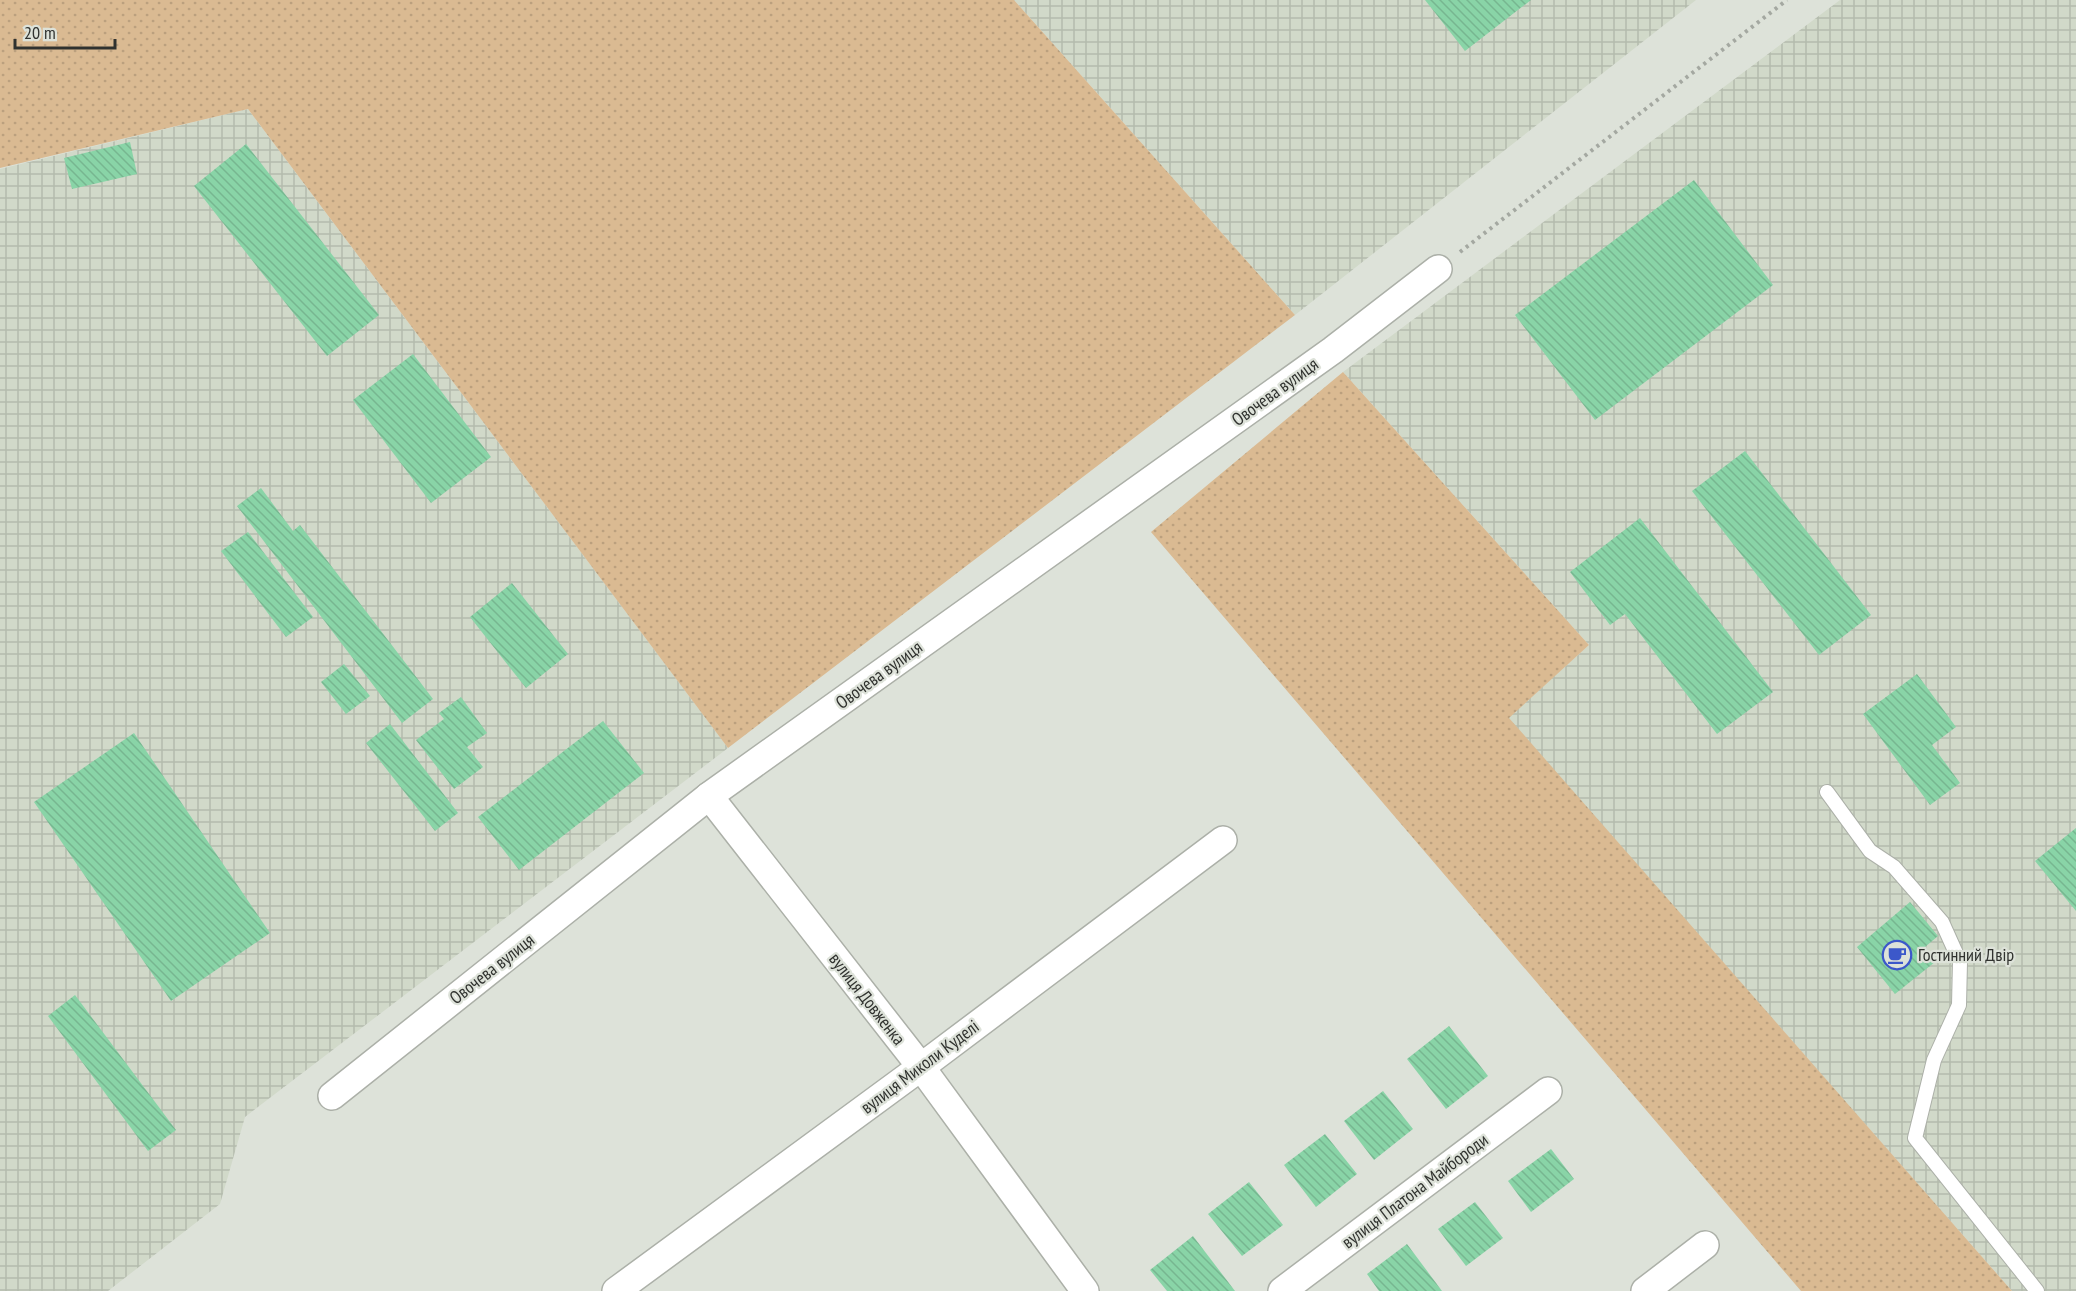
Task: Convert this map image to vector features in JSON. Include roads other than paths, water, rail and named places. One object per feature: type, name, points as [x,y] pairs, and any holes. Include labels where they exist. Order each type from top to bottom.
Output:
[{"type":"street","name":"Овочева вулиця","points":[[332,1096],[709,796],[1333,350],[1438,268]]},
{"type":"street","name":"вулиця Довженка","points":[[709,796],[921,1067],[1085,1291]]},
{"type":"street","name":"вулиця Миколи Куделі","points":[[616,1291],[921,1067],[1223,840]]},
{"type":"street","name":"вулиця Платона Майбороди","points":[[1282,1291],[1548,1091]]},
{"type":"street","points":[[1645,1291],[1705,1245]]},
{"type":"lane","points":[[1827,792],[1870,851],[1894,867],[1942,922],[1960,962],[1959,1005],[1934,1060],[1915,1138],[2037,1291]]},
{"type":"place","name":"Гостинний Двір","points":[[1897,955]]}]
